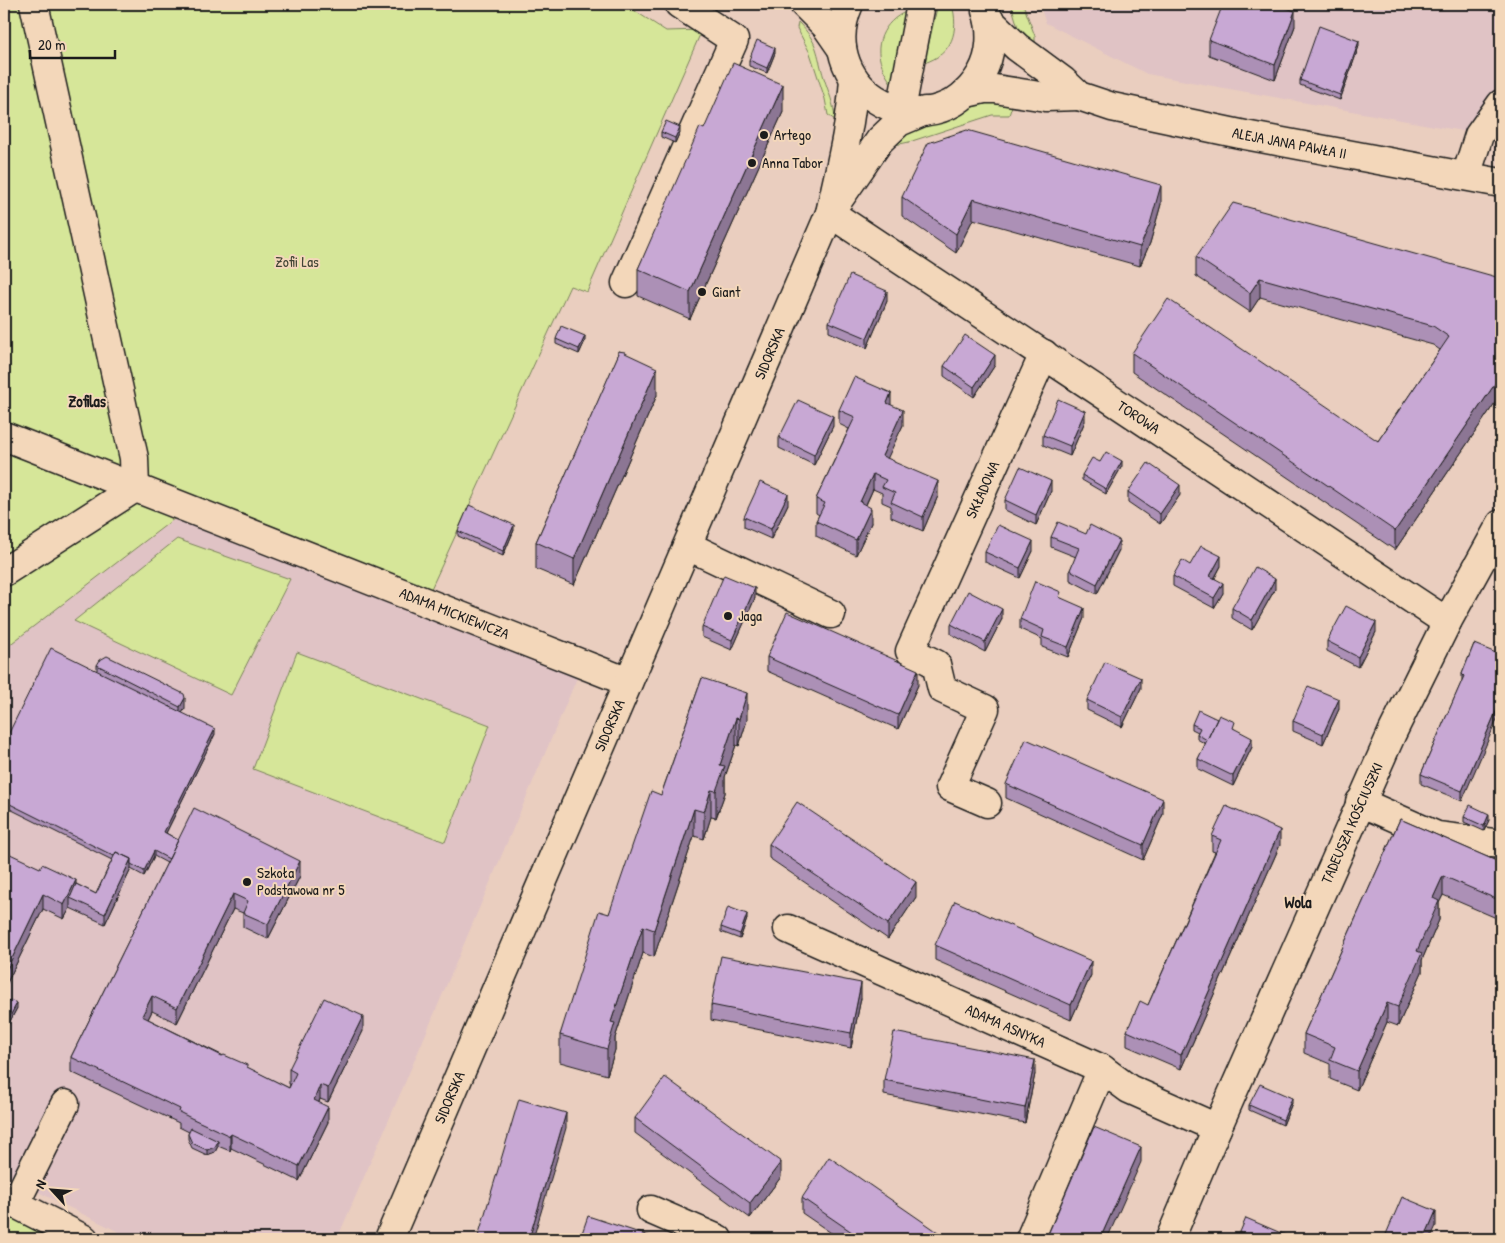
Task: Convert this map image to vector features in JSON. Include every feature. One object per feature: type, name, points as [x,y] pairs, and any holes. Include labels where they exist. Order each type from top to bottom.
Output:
[{"type":"street","points":[[4,572],[135,488],[134,458],[34,4]]},
{"type":"street","points":[[626,283],[734,40],[679,4]]},
{"type":"street","points":[[804,4],[826,26],[842,49]]},
{"type":"street","points":[[849,4],[843,19],[841,34],[845,61],[854,79],[865,91],[881,103],[913,111],[922,4]]},
{"type":"street","points":[[966,93],[975,83],[988,60],[991,33],[985,8]]},
{"type":"street","name":"ALEJA JANA PAWŁA II","points":[[985,8],[1017,46],[1063,81],[1079,96]]},
{"type":"street","name":"SIDORSKA","points":[[389,1239],[830,213],[848,135],[854,79]]},
{"type":"street","name":"ALEJA JANA PAWŁA II","points":[[966,93],[984,89],[995,89],[1046,97],[1079,96],[1119,109],[1181,122],[1501,183]]},
{"type":"street","name":"SIDORSKA","points":[[830,213],[880,140],[899,122],[913,111],[947,105],[966,93]]},
{"type":"street","points":[[1466,176],[1479,135],[1501,104]]},
{"type":"street","name":"TOROWA","points":[[830,213],[1447,622]]},
{"type":"street","name":"SKŁADOWA","points":[[987,803],[950,787],[985,709],[942,689],[936,664],[910,651],[1044,354]]},
{"type":"street","name":"ADAMA MICKIEWICZA","points":[[4,436],[628,682]]},
{"type":"street","name":"TADEUSZA KOŚCIUSZKI","points":[[1170,1239],[1360,802],[1447,622],[1501,524]]},
{"type":"street","points":[[688,546],[831,614]]},
{"type":"street","points":[[1360,802],[1437,836],[1501,844]]},
{"type":"street","name":"ADAMA ASNYKA","points":[[788,929],[1102,1069],[1129,1089],[1217,1128]]},
{"type":"street","points":[[1030,1239],[1102,1069]]},
{"type":"street","points":[[65,1104],[10,1201],[84,1239]]},
{"type":"street","points":[[651,1210],[718,1239]]},
{"type":"shaded area","points":[[1039,4],[1501,4],[1501,138],[1147,74],[1046,23]]},
{"type":"shaded area","name":"Szkoła Podstawowa nr 5","points":[[175,519],[577,678],[337,1239],[133,1239],[4,1175],[4,1170],[10,1156],[4,1152],[4,648]]},
{"type":"green space","name":"Zofii Las","points":[[4,4],[624,4],[666,31],[702,30],[587,292],[570,286],[430,591],[179,515],[4,649]]},
{"type":"green space","points":[[938,4],[952,4],[955,23],[954,32],[942,54],[924,63]]},
{"type":"green space","points":[[1011,4],[1023,4],[1035,36],[1035,49],[1019,31]]},
{"type":"green space","points":[[911,10],[891,83],[879,57],[880,40],[889,24],[895,18]]},
{"type":"green space","points":[[798,22],[810,36],[816,48],[835,120],[828,115],[825,99],[810,53],[797,28]]},
{"type":"green space","points":[[991,102],[1013,103],[1009,115],[992,115],[909,142],[895,145],[890,143],[898,136],[965,109]]},
{"type":"green space","points":[[177,539],[290,579],[231,695],[74,621]]},
{"type":"green space","points":[[297,652],[490,725],[445,842],[253,769]]},
{"type":"green space","points":[[4,1198],[84,1239],[4,1239]]},
{"type":"building","points":[[1223,4],[1275,4],[1295,11],[1275,65],[1209,40]]},
{"type":"building","points":[[1319,26],[1359,41],[1340,95],[1300,80]]},
{"type":"building","points":[[757,40],[775,48],[767,68],[749,60]]},
{"type":"building","points":[[733,63],[783,85],[690,292],[638,269],[700,127],[704,129]]},
{"type":"building","points":[[666,121],[680,127],[675,138],[661,132]]},
{"type":"building","points":[[967,130],[1161,185],[1150,224],[1140,247],[973,199],[956,234],[902,197],[928,143]]},
{"type":"building","points":[[1233,203],[1500,278],[1501,280],[1501,375],[1395,531],[1132,353],[1168,299],[1378,441],[1449,337],[1433,326],[1260,278],[1250,293],[1196,257]]},
{"type":"building","points":[[850,275],[887,291],[867,338],[829,322]]},
{"type":"building","points":[[561,326],[585,336],[579,349],[556,339]]},
{"type":"building","points":[[965,335],[995,355],[974,387],[944,366]]},
{"type":"building","points":[[618,351],[625,352],[657,368],[574,559],[536,542],[619,353]]},
{"type":"building","points":[[854,377],[891,393],[887,403],[903,410],[882,456],[938,481],[923,517],[891,502],[895,493],[882,487],[886,480],[873,474],[860,502],[871,508],[856,540],[816,521],[825,503],[816,499],[855,417],[839,410]]},
{"type":"building","points":[[1058,399],[1085,411],[1070,446],[1043,435]]},
{"type":"building","points":[[798,400],[833,416],[814,455],[779,438]]},
{"type":"building","points":[[1106,452],[1122,461],[1106,489],[1082,475],[1092,458],[1100,462]]},
{"type":"building","points":[[1148,463],[1180,485],[1160,514],[1128,492]]},
{"type":"building","points":[[1020,467],[1051,481],[1036,515],[1005,500]]},
{"type":"building","points":[[760,482],[788,494],[771,529],[744,517]]},
{"type":"building","points":[[469,505],[514,525],[503,551],[458,531]]},
{"type":"building","points":[[1058,522],[1086,534],[1090,525],[1119,540],[1097,584],[1070,570],[1079,548],[1051,537]]},
{"type":"building","points":[[998,525],[1033,541],[1020,568],[985,552]]},
{"type":"building","points":[[1201,546],[1221,556],[1210,576],[1223,583],[1214,598],[1173,576],[1182,560],[1190,565]]},
{"type":"building","points":[[1255,567],[1275,579],[1252,620],[1232,608]]},
{"type":"building","points":[[724,575],[755,588],[732,640],[702,627]]},
{"type":"building","points":[[1035,581],[1061,592],[1059,597],[1084,608],[1068,647],[1042,637],[1044,630],[1020,619]]},
{"type":"building","points":[[1501,588],[1501,601],[1496,599]]},
{"type":"building","points":[[968,591],[1002,609],[985,642],[951,624]]},
{"type":"building","points":[[1346,606],[1376,622],[1358,657],[1327,641]]},
{"type":"building","points":[[787,612],[918,670],[898,715],[767,657]]},
{"type":"building","points":[[1474,644],[1501,655],[1501,700],[1462,791],[1421,774],[1464,676],[1462,674]]},
{"type":"building","points":[[51,648],[215,729],[164,832],[178,840],[169,859],[154,851],[144,871],[131,864],[131,859],[116,852],[114,856],[4,801],[4,743]]},
{"type":"building","points":[[107,656],[184,694],[185,698],[180,707],[97,665],[100,660]]},
{"type":"building","points":[[1105,662],[1141,678],[1122,717],[1087,700]]},
{"type":"building","points":[[702,678],[747,693],[739,719],[736,718],[720,765],[725,766],[716,791],[711,790],[704,812],[694,809],[654,930],[643,926],[611,1022],[615,1023],[607,1049],[560,1035],[599,911],[609,914],[651,791],[661,795]]},
{"type":"building","points":[[1308,686],[1339,699],[1323,734],[1293,721]]},
{"type":"building","points":[[1198,710],[1217,719],[1207,740],[1197,734],[1200,728],[1192,724]]},
{"type":"building","points":[[1219,715],[1235,722],[1233,728],[1252,738],[1233,776],[1198,759]]},
{"type":"building","points":[[1026,739],[1163,799],[1143,845],[1006,784]]},
{"type":"building","points":[[797,802],[916,882],[888,924],[769,844]]},
{"type":"building","points":[[1470,805],[1489,814],[1484,826],[1464,817]]},
{"type":"building","points":[[1226,806],[1280,830],[1181,1055],[1127,1031],[1140,1001],[1148,1005],[1221,840],[1212,836]]},
{"type":"building","points":[[194,808],[300,861],[268,924],[243,913],[248,901],[233,894],[177,1008],[152,996],[142,1016],[222,1056],[224,1055],[247,1065],[247,1067],[289,1088],[296,1073],[289,1069],[324,998],[363,1016],[328,1088],[320,1085],[314,1100],[328,1107],[299,1166],[231,1134],[230,1136],[191,1118],[179,1112],[180,1109],[71,1057]]},
{"type":"building","points":[[1400,819],[1501,863],[1501,901],[1443,876],[1433,898],[1439,901],[1417,951],[1422,953],[1398,1007],[1387,1003],[1357,1071],[1330,1060],[1335,1047],[1304,1034]]},
{"type":"building","points":[[116,852],[131,859],[105,914],[70,898],[76,884],[96,894]]},
{"type":"building","points":[[8,853],[40,868],[42,864],[76,880],[64,905],[43,894],[4,975],[4,862]]},
{"type":"building","points":[[955,901],[1091,961],[1071,1005],[935,945]]},
{"type":"building","points":[[728,907],[747,914],[740,934],[721,927]]},
{"type":"building","points":[[721,956],[861,983],[851,1033],[711,1005]]},
{"type":"building","points":[[4,999],[17,1003],[8,1020],[4,1018]]},
{"type":"building","points":[[894,1032],[1035,1060],[1025,1108],[884,1080]]},
{"type":"building","points":[[665,1077],[781,1162],[750,1203],[635,1118]]},
{"type":"building","points":[[1260,1084],[1292,1098],[1283,1120],[1249,1105]]},
{"type":"building","points":[[519,1099],[566,1113],[529,1239],[486,1239],[478,1237]]},
{"type":"building","points":[[1094,1127],[1141,1147],[1100,1239],[1046,1239]]},
{"type":"building","points":[[191,1128],[218,1141],[215,1147],[207,1150],[192,1143],[188,1134]]},
{"type":"building","points":[[829,1157],[948,1239],[862,1239],[802,1198]]},
{"type":"building","points":[[1402,1197],[1436,1211],[1424,1239],[1384,1239]]},
{"type":"building","points":[[588,1216],[658,1239],[580,1239]]},
{"type":"building","points":[[1246,1218],[1290,1237],[1289,1239],[1237,1239]]},
{"type":"place","name":"Artego","points":[[764,135]]},
{"type":"place","name":"Anna Tabor","points":[[752,163]]},
{"type":"place","name":"Giant","points":[[702,292]]},
{"type":"place","name":"Jaga","points":[[728,616]]},
{"type":"place","name":"Szkoła Podstawowa nr 5","points":[[247,882]]},
{"type":"district","name":"Zofilas","points":[[87,401]]},
{"type":"district","name":"Wola","points":[[1298,902]]}]
